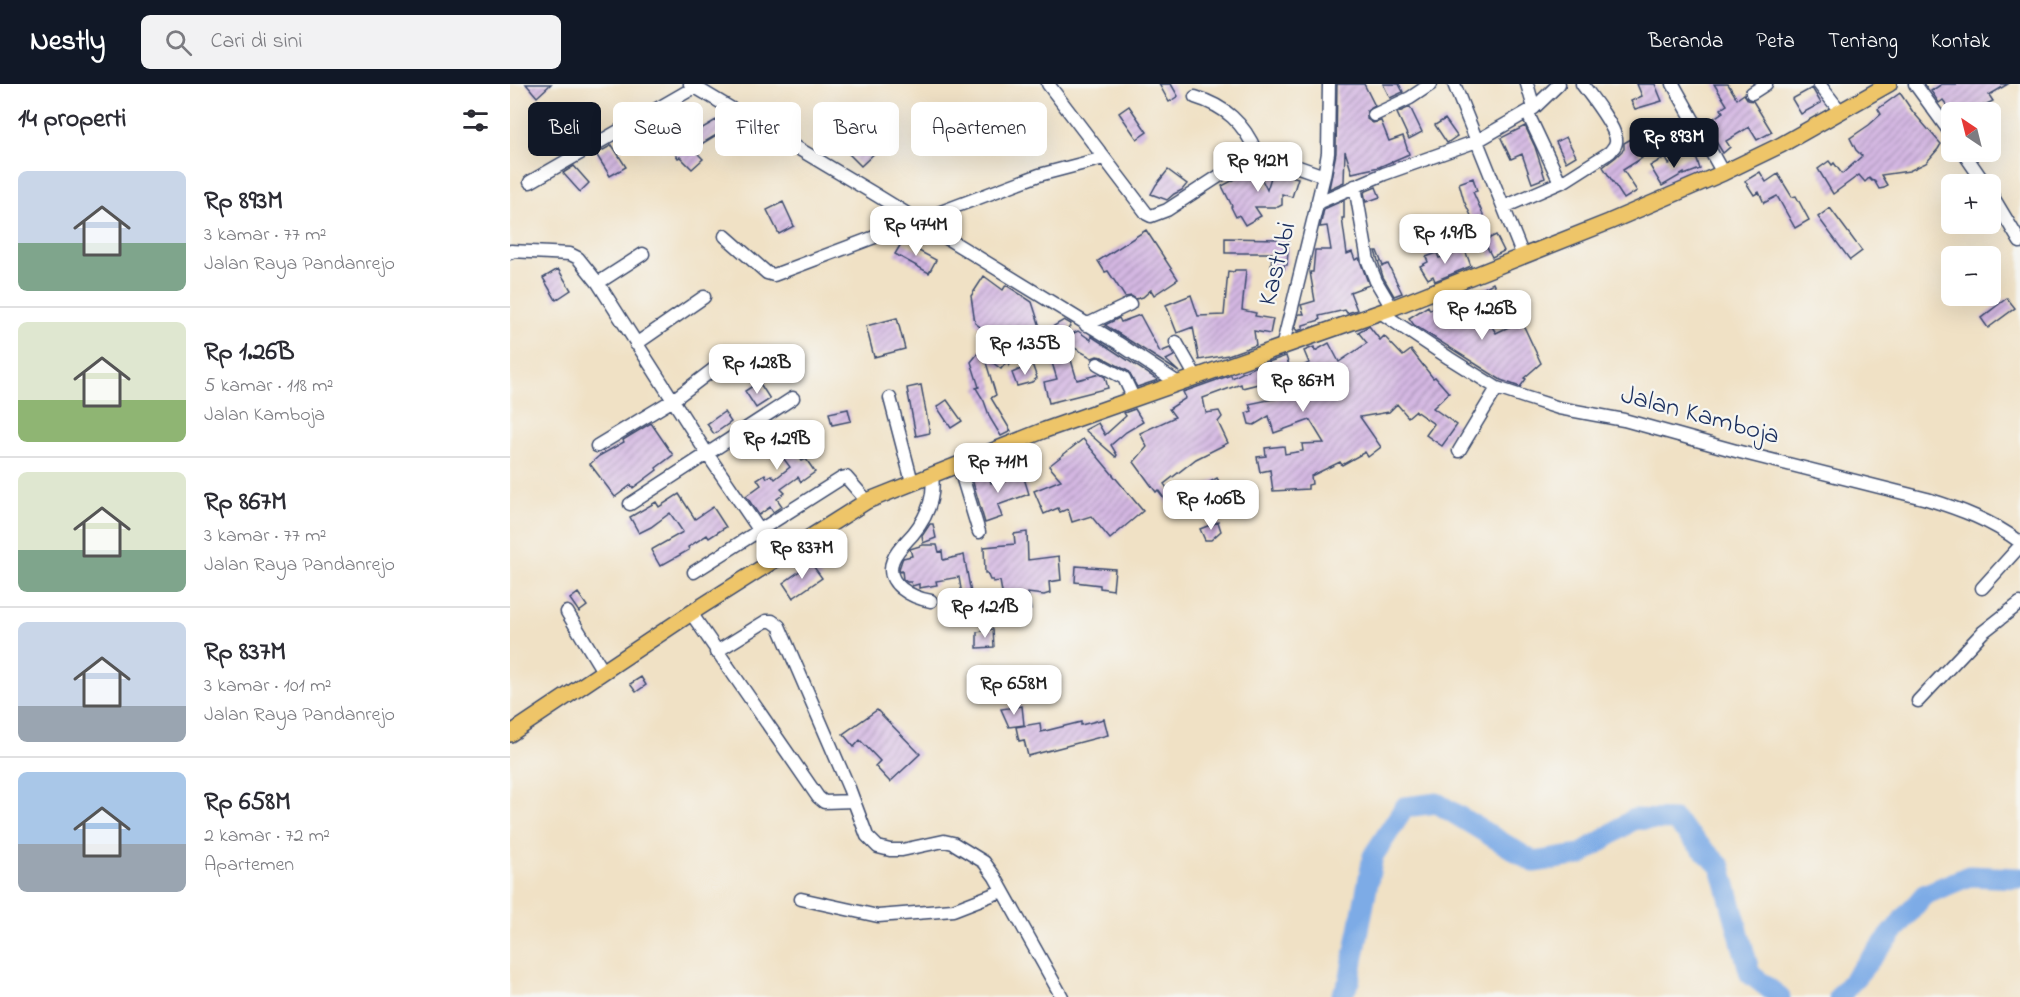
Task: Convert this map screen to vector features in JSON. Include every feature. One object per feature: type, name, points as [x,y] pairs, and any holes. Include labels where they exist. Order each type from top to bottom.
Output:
[{"type":"main road","points":[[510,734],[691,613],[867,501],[1045,430],[1282,348],[1523,256],[1723,173],[1781,145],[1888,84]]},
{"type":"street","points":[[1048,84],[1147,214],[1151,216],[1167,210],[1256,152]]},
{"type":"street","name":"Kastubi","points":[[1282,348],[1324,176],[1328,153],[1329,84]]},
{"type":"street","points":[[1374,115],[1410,98],[1431,84]]},
{"type":"street","points":[[1454,84],[1523,256]]},
{"type":"street","points":[[1527,84],[1530,110],[1560,182]]},
{"type":"street","points":[[1317,203],[1384,174],[1477,141],[1530,110],[1559,84]]},
{"type":"street","points":[[1503,207],[1560,182],[1610,152],[1615,146],[1616,137],[1596,102],[1582,84]]},
{"type":"street","points":[[1673,84],[1723,173]]},
{"type":"street","points":[[1752,93],[1766,84]]},
{"type":"street","points":[[1819,84],[1840,111]]},
{"type":"street","points":[[1916,84],[1941,119]]},
{"type":"street","points":[[530,182],[692,86],[917,220],[1118,343],[1178,383]]},
{"type":"street","points":[[1195,97],[1232,115],[1245,129],[1256,152],[1324,176]]},
{"type":"street","points":[[725,236],[767,273],[774,275],[1039,175],[1104,158]]},
{"type":"street","points":[[1355,186],[1368,261],[1386,310]]},
{"type":"street","points":[[2001,210],[2020,242]]},
{"type":"street","points":[[510,252],[574,255],[598,283],[759,531]]},
{"type":"street","points":[[598,283],[643,254]]},
{"type":"street","points":[[636,344],[704,297]]},
{"type":"street","points":[[1086,325],[1130,304]]},
{"type":"street","name":"Jalan Kamboja","points":[[1386,310],[1497,388],[1559,408],[1624,420],[1927,499],[1983,520],[2020,544]]},
{"type":"street","points":[[1176,342],[1196,376]]},
{"type":"street","points":[[597,446],[673,400],[723,362]]},
{"type":"street","points":[[1098,364],[1124,378],[1134,399]]},
{"type":"street","points":[[1459,450],[1497,388]]},
{"type":"street","points":[[630,504],[793,398]]},
{"type":"street","points":[[890,398],[912,482]]},
{"type":"street","points":[[959,466],[979,532]]},
{"type":"street","points":[[931,601],[916,598],[906,592],[893,576],[891,567],[893,558],[920,524],[929,507],[934,488],[932,475]]},
{"type":"street","points":[[694,572],[842,478],[846,477],[851,480],[867,501]]},
{"type":"street","points":[[1982,588],[2020,544]]},
{"type":"street","points":[[1918,701],[1983,632],[2020,603]]},
{"type":"street","points":[[567,612],[603,671]]},
{"type":"street","points":[[691,613],[818,797],[824,802],[854,801]]},
{"type":"street","points":[[716,652],[766,621],[772,621],[779,626],[867,836],[878,848],[902,850],[944,841],[954,843],[984,862],[1062,997]]},
{"type":"street","points":[[801,898],[878,916],[953,910],[1002,891]]},
{"type":"building","points":[[526,84],[551,84],[537,97]]},
{"type":"building","points":[[1159,84],[1171,84],[1178,96],[1169,102]]},
{"type":"building","points":[[1337,84],[1364,84],[1375,106],[1367,111],[1367,119],[1373,123],[1381,121],[1389,141],[1403,136],[1409,154],[1379,167],[1352,173],[1345,151],[1344,182],[1329,189],[1336,153]]},
{"type":"building","points":[[1383,84],[1399,84],[1403,92],[1390,98]]},
{"type":"building","points":[[1637,84],[1655,84],[1662,101],[1635,109],[1631,101],[1642,96]]},
{"type":"building","points":[[1714,84],[1728,84],[1737,99],[1744,94],[1748,100],[1753,101],[1772,132],[1757,140],[1749,127],[1726,141],[1730,147],[1723,153],[1705,124],[1723,112],[1721,109],[1727,105]]},
{"type":"building","points":[[1942,84],[2008,84],[1989,95],[1993,101],[1991,102],[1944,102],[1943,100],[1939,103],[1931,91]]},
{"type":"building","points":[[1812,88],[1821,103],[1801,114],[1792,99]]},
{"type":"building","points":[[1900,93],[1941,144],[1926,163],[1909,171],[1881,175],[1887,185],[1884,188],[1879,189],[1874,180],[1869,178],[1865,182],[1859,175],[1833,194],[1818,169],[1829,161],[1832,165],[1834,163],[1842,174],[1862,156],[1850,138],[1881,114],[1878,109]]},
{"type":"building","points":[[1129,106],[1147,132],[1137,139],[1119,113]]},
{"type":"building","points":[[1410,107],[1422,132],[1409,139],[1397,113]]},
{"type":"building","points":[[1445,119],[1457,136],[1447,143],[1435,125]]},
{"type":"building","points":[[715,121],[715,136],[703,143],[703,128]]},
{"type":"building","points":[[1525,126],[1545,178],[1532,183],[1522,154],[1511,159],[1501,138]]},
{"type":"building","points":[[1566,137],[1576,156],[1566,162],[1556,142]]},
{"type":"building","points":[[1631,139],[1642,158],[1623,170],[1637,191],[1624,199],[1603,167],[1624,149],[1624,143]]},
{"type":"building","points":[[612,145],[613,156],[619,156],[626,167],[610,176],[597,156],[601,156],[601,151]]},
{"type":"building","points":[[1695,154],[1700,169],[1684,175],[1684,173],[1662,186],[1650,166],[1665,157],[1669,164]]},
{"type":"building","points":[[677,156],[700,156],[703,159],[692,169],[680,157]]},
{"type":"building","points":[[851,156],[872,156],[861,166]]},
{"type":"building","points":[[1254,163],[1267,190],[1273,171],[1298,178],[1292,197],[1282,194],[1282,205],[1278,207],[1255,207],[1261,216],[1245,225],[1239,215],[1236,217],[1222,186],[1247,173],[1245,169]]},
{"type":"building","points":[[574,166],[589,183],[580,192],[563,173]]},
{"type":"building","points":[[1168,170],[1187,184],[1167,200],[1151,194]]},
{"type":"building","points":[[1760,172],[1766,182],[1778,174],[1792,197],[1796,196],[1809,220],[1795,228],[1777,196],[1764,203],[1759,192],[1754,195],[1745,181]]},
{"type":"building","points":[[1473,178],[1477,191],[1473,192],[1485,219],[1475,224],[1464,201],[1459,183]]},
{"type":"building","points":[[1376,187],[1380,197],[1366,202],[1364,192]]},
{"type":"building","points":[[1344,200],[1344,218],[1342,218],[1347,254],[1352,252],[1355,260],[1359,258],[1369,285],[1350,292],[1357,310],[1347,313],[1345,310],[1319,316],[1320,320],[1303,325],[1303,329],[1297,331],[1295,328],[1299,314],[1304,314],[1301,305],[1315,301],[1310,272],[1313,272],[1315,250],[1331,250],[1327,226],[1320,227],[1324,209]]},
{"type":"building","points":[[783,202],[794,226],[779,234],[767,210]]},
{"type":"building","points":[[1830,208],[1862,251],[1850,260],[1818,217]]},
{"type":"building","points":[[1146,230],[1178,279],[1154,295],[1151,290],[1143,297],[1136,299],[1131,296],[1125,297],[1108,271],[1105,272],[1098,261]]},
{"type":"building","points":[[1496,235],[1504,251],[1492,257],[1484,241]]},
{"type":"building","points":[[1277,236],[1289,237],[1287,265],[1284,265],[1284,269],[1271,268],[1272,253],[1225,253],[1225,238],[1278,239]]},
{"type":"building","points":[[902,242],[936,260],[929,273],[895,254]]},
{"type":"building","points":[[1465,250],[1471,266],[1435,281],[1433,276],[1428,279],[1420,266],[1428,262],[1426,257],[1437,253],[1439,258]]},
{"type":"building","points":[[1375,251],[1383,266],[1388,264],[1402,293],[1394,296],[1383,277]]},
{"type":"building","points":[[558,269],[571,290],[556,300],[543,278]]},
{"type":"building","points":[[1235,270],[1246,270],[1242,310],[1256,313],[1255,316],[1273,319],[1270,334],[1254,331],[1256,345],[1228,355],[1199,360],[1193,327],[1177,333],[1166,305],[1191,295],[1198,316],[1224,315],[1228,271],[1234,272]]},
{"type":"building","points":[[984,276],[1003,290],[1006,285],[1032,302],[1042,333],[1064,320],[1071,324],[1063,338],[1078,331],[1091,340],[1091,336],[1158,380],[1137,387],[1128,371],[1102,357],[1092,358],[1066,343],[1077,380],[1100,374],[1105,377],[1108,388],[1049,403],[1044,382],[1057,379],[1050,356],[1044,359],[1030,338],[1009,366],[1007,361],[1001,369],[984,356],[996,395],[991,398],[1011,431],[1001,436],[976,388],[979,387],[971,362],[992,336],[975,323],[971,296]]},
{"type":"building","points":[[1493,283],[1501,301],[1490,306],[1482,289]]},
{"type":"building","points":[[2007,298],[2015,308],[1988,328],[1981,318],[1997,306],[2001,306],[2001,303]]},
{"type":"building","points":[[1463,303],[1465,309],[1477,303],[1496,333],[1513,325],[1510,320],[1519,316],[1541,363],[1524,378],[1526,379],[1520,387],[1501,380],[1414,325],[1409,318],[1428,306],[1430,310],[1440,304],[1445,315]]},
{"type":"building","points":[[1140,315],[1160,352],[1170,348],[1174,356],[1166,360],[1179,372],[1105,325],[1119,318],[1121,322]]},
{"type":"building","points":[[897,318],[905,349],[874,357],[866,326]]},
{"type":"building","points":[[1369,326],[1380,340],[1384,336],[1403,356],[1411,350],[1433,378],[1435,377],[1449,393],[1433,408],[1457,425],[1442,446],[1426,435],[1434,424],[1415,411],[1408,417],[1397,404],[1389,412],[1360,417],[1381,447],[1368,457],[1365,452],[1342,465],[1340,462],[1311,476],[1312,484],[1308,485],[1308,489],[1273,491],[1270,470],[1260,472],[1257,457],[1266,456],[1265,448],[1284,446],[1285,454],[1303,451],[1302,444],[1324,443],[1310,420],[1274,433],[1269,416],[1254,425],[1249,424],[1246,413],[1252,411],[1249,404],[1283,397],[1278,379],[1242,388],[1241,384],[1203,398],[1206,413],[1219,411],[1222,417],[1218,422],[1228,443],[1196,459],[1164,484],[1176,500],[1169,505],[1158,490],[1156,492],[1134,462],[1147,447],[1140,433],[1175,417],[1169,409],[1186,398],[1183,392],[1231,375],[1232,378],[1254,367],[1286,356],[1291,372],[1309,363],[1304,351],[1314,347],[1315,351],[1329,343],[1339,362],[1367,343],[1358,332]]},
{"type":"building","points":[[1032,364],[1037,378],[1032,382],[1017,386],[1012,373]]},
{"type":"building","points":[[759,382],[770,399],[756,408],[745,391]]},
{"type":"building","points":[[921,385],[930,433],[916,436],[907,388]]},
{"type":"building","points":[[947,400],[962,421],[951,428],[937,407]]},
{"type":"building","points":[[848,409],[851,421],[832,425],[829,413]]},
{"type":"building","points":[[1135,409],[1143,422],[1126,432],[1111,445],[1116,457],[1085,430],[1098,423],[1105,435],[1126,416],[1124,413]]},
{"type":"building","points":[[724,412],[731,422],[714,434],[707,424]]},
{"type":"building","points":[[651,423],[673,455],[633,488],[631,485],[615,497],[590,464]]},
{"type":"building","points":[[780,424],[788,438],[786,438],[802,461],[806,459],[815,472],[801,482],[798,477],[781,489],[785,493],[777,499],[782,506],[773,512],[770,507],[759,515],[746,496],[761,485],[757,479],[765,474],[767,478],[772,475],[775,479],[790,467],[775,447],[762,456],[753,441]]},
{"type":"building","points":[[1083,439],[1143,511],[1110,539],[1091,516],[1072,522],[1068,509],[1060,512],[1058,508],[1044,514],[1034,491],[1061,480],[1049,466]]},
{"type":"building","points":[[988,474],[991,483],[1023,475],[1029,494],[998,505],[1002,517],[985,523],[972,479]]},
{"type":"building","points":[[1217,478],[1227,495],[1206,507],[1196,490]]},
{"type":"building","points":[[679,494],[695,519],[713,507],[726,527],[709,538],[707,535],[688,547],[689,550],[660,566],[651,550],[683,532],[670,513],[639,533],[630,517],[656,502],[659,507]]},
{"type":"building","points":[[1218,522],[1221,531],[1211,540],[1205,540],[1200,529]]},
{"type":"building","points":[[930,524],[933,524],[936,538],[923,543],[922,536]]},
{"type":"building","points":[[1027,532],[1028,560],[1059,556],[1061,580],[1049,582],[1050,593],[1044,595],[1028,593],[1031,610],[1012,614],[1009,600],[1005,601],[1003,598],[1000,581],[993,582],[985,573],[984,547],[1015,544],[1014,534]]},
{"type":"building","points":[[923,545],[937,545],[939,552],[942,551],[943,560],[964,555],[972,599],[963,601],[959,577],[936,581],[937,585],[919,588],[919,584],[912,586],[911,582],[903,579],[902,571],[900,572],[899,569],[903,558],[912,556],[910,549]]},
{"type":"building","points":[[811,563],[822,578],[793,598],[783,583]]},
{"type":"building","points":[[1076,566],[1115,569],[1113,590],[1100,588],[1100,585],[1075,582]]},
{"type":"building","points":[[578,593],[587,606],[579,612],[570,599]]},
{"type":"building","points":[[993,629],[994,647],[977,648],[977,632]]},
{"type":"building","points":[[641,677],[646,685],[636,692],[630,684]]},
{"type":"building","points":[[1022,706],[1024,725],[1009,727],[1001,709]]},
{"type":"building","points":[[877,710],[920,754],[890,782],[875,766],[880,761],[860,740],[854,747],[843,734]]},
{"type":"building","points":[[1104,719],[1108,735],[1028,756],[1024,740],[1019,741],[1016,727],[1040,723],[1041,732]]},
{"type":"waterway","points":[[1341,997],[1349,982],[1373,856],[1405,807],[1437,803],[1534,862],[1580,855],[1634,819],[1674,820],[1721,867],[1750,974],[1780,997]]},
{"type":"waterway","points":[[1839,997],[1924,895],[1969,876],[2020,878]]}]
